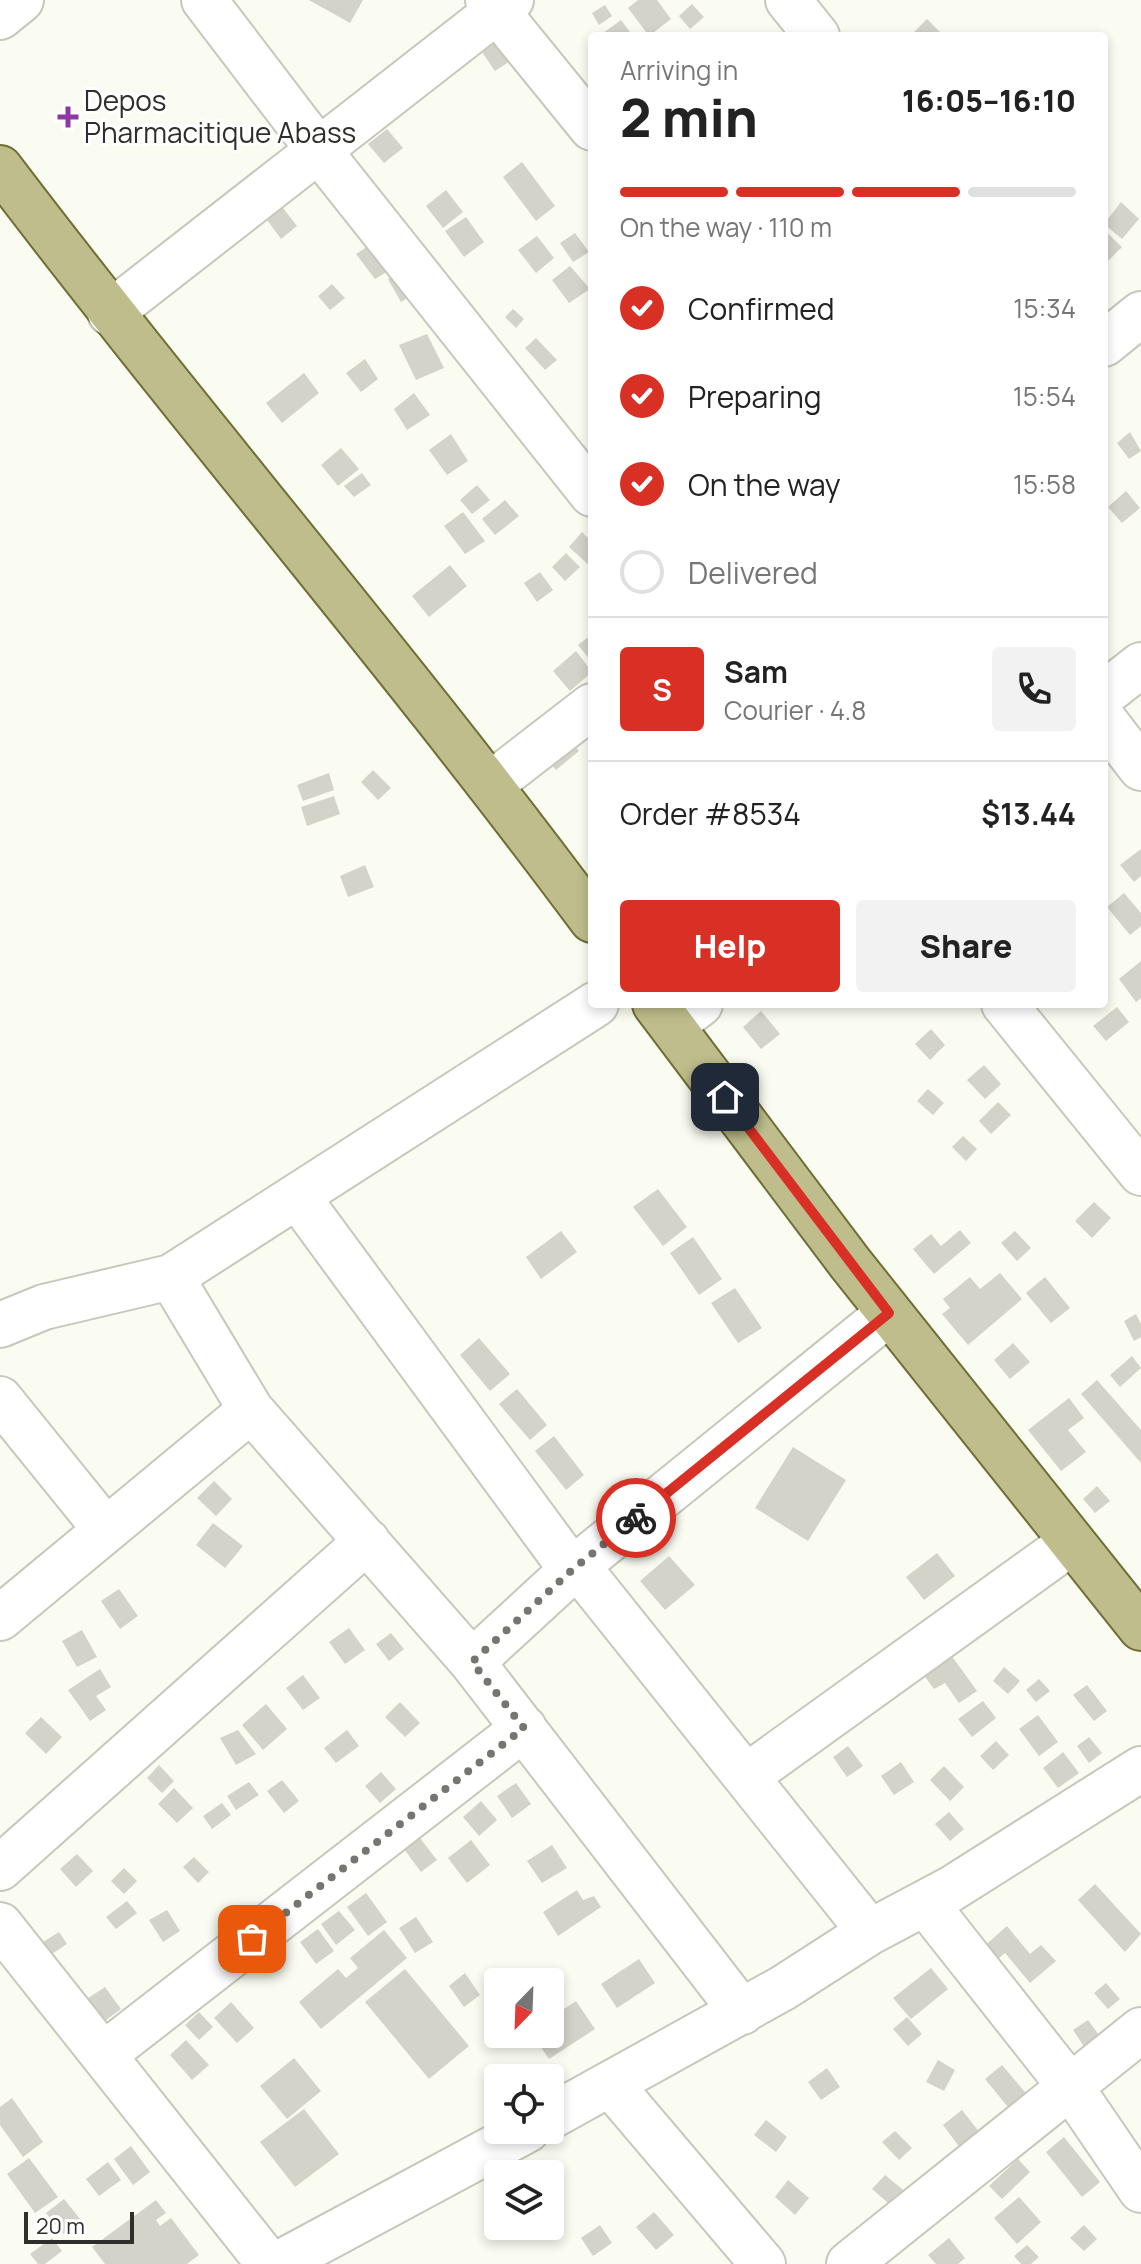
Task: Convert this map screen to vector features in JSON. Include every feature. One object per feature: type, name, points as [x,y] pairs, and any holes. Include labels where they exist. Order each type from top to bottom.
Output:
[{"type":"main road","points":[[0,168],[110,313],[491,784],[588,915]]},
{"type":"main road","points":[[676,1011],[889,1313],[1141,1628]]},
{"type":"street","points":[[0,17],[21,0]]},
{"type":"street","points":[[204,0],[320,152],[588,489]]},
{"type":"street","points":[[788,0],[814,32]]},
{"type":"street","points":[[110,313],[320,152],[499,3],[588,123]]},
{"type":"street","points":[[1108,341],[1141,314]]},
{"type":"street","points":[[1108,691],[1141,665]]},
{"type":"street","points":[[491,784],[588,709]]},
{"type":"street","points":[[1108,725],[1141,768]]},
{"type":"street","points":[[0,1325],[44,1307],[171,1277],[590,1008]]},
{"type":"street","points":[[1007,1008],[1141,1173]]},
{"type":"street","points":[[297,1196],[572,1570],[587,1578],[870,1932]]},
{"type":"street","points":[[171,1277],[251,1410],[472,1662],[742,2012]]},
{"type":"street","points":[[472,1662],[572,1570],[889,1313]]},
{"type":"street","points":[[0,1399],[106,1530]]},
{"type":"street","points":[[0,1618],[251,1410]]},
{"type":"street","points":[[0,1868],[367,1541]]},
{"type":"street","points":[[747,1776],[1072,1542]]},
{"type":"street","points":[[103,2055],[524,1728]]},
{"type":"street","points":[[564,2110],[742,2012],[870,1932],[926,1904],[1141,1769]]},
{"type":"street","points":[[926,1904],[1072,2089],[1141,2190]]},
{"type":"street","points":[[0,1925],[269,2264]]},
{"type":"street","points":[[849,2264],[1072,2089],[1141,2030]]},
{"type":"street","points":[[611,2085],[763,2264]]},
{"type":"street","points":[[278,2264],[501,2144]]},
{"type":"building","points":[[309,0],[363,0],[350,23]]},
{"type":"building","points":[[638,0],[657,0],[671,19],[654,32],[646,32],[628,8]]},
{"type":"building","points":[[692,4],[704,17],[690,29],[679,16]]},
{"type":"building","points":[[605,5],[612,16],[599,25],[592,13]]},
{"type":"building","points":[[927,19],[940,32],[914,32]]},
{"type":"building","points":[[621,20],[630,32],[604,32]]},
{"type":"building","points":[[503,38],[516,57],[495,71],[482,52]]},
{"type":"building","points":[[387,129],[403,148],[384,163],[368,144]]},
{"type":"building","points":[[522,162],[555,206],[536,221],[503,177]]},
{"type":"building","points":[[446,190],[463,212],[443,228],[426,206]]},
{"type":"building","points":[[1121,202],[1139,219],[1122,239],[1108,227],[1108,219]]},
{"type":"building","points":[[283,208],[297,226],[281,239],[267,220]]},
{"type":"building","points":[[466,217],[484,242],[464,257],[445,231]]},
{"type":"building","points":[[575,233],[588,253],[573,262],[560,243]]},
{"type":"building","points":[[1108,234],[1122,247],[1108,261]]},
{"type":"building","points":[[537,236],[554,258],[536,273],[518,250]]},
{"type":"building","points":[[379,239],[396,266],[375,279],[356,254]]},
{"type":"building","points":[[570,266],[588,290],[569,303],[552,280]]},
{"type":"building","points":[[403,270],[418,292],[401,302],[388,279]]},
{"type":"building","points":[[332,284],[345,298],[330,310],[318,296]]},
{"type":"building","points":[[513,309],[524,319],[516,328],[505,317]]},
{"type":"building","points":[[427,334],[444,368],[416,380],[399,345]]},
{"type":"building","points":[[536,338],[557,360],[545,370],[525,348]]},
{"type":"building","points":[[365,359],[378,379],[361,392],[346,373]]},
{"type":"building","points":[[304,373],[319,393],[282,423],[266,403]]},
{"type":"building","points":[[414,393],[430,415],[407,430],[394,409]]},
{"type":"building","points":[[1130,432],[1141,451],[1129,459],[1117,443]]},
{"type":"building","points":[[451,434],[468,461],[447,475],[429,450]]},
{"type":"building","points":[[341,448],[359,469],[338,486],[321,465]]},
{"type":"building","points":[[362,473],[371,485],[354,497],[344,486]]},
{"type":"building","points":[[477,485],[490,500],[472,514],[460,500]]},
{"type":"building","points":[[1126,491],[1140,508],[1122,523],[1108,507]]},
{"type":"building","points":[[505,500],[519,516],[495,535],[482,519]]},
{"type":"building","points":[[463,512],[485,541],[465,554],[444,526]]},
{"type":"building","points":[[582,532],[588,538],[588,564],[569,547]]},
{"type":"building","points":[[566,553],[580,567],[565,581],[552,567]]},
{"type":"building","points":[[450,565],[467,586],[429,617],[412,596]]},
{"type":"building","points":[[540,572],[553,590],[537,602],[524,583]]},
{"type":"building","points":[[588,637],[588,657],[578,645]]},
{"type":"building","points":[[576,651],[588,667],[588,675],[570,691],[553,671]]},
{"type":"building","points":[[565,734],[579,751],[556,770],[541,752]]},
{"type":"building","points":[[373,770],[391,788],[378,800],[361,782]]},
{"type":"building","points":[[329,773],[334,790],[303,801],[297,785]]},
{"type":"building","points":[[334,796],[340,814],[307,826],[301,807]]},
{"type":"building","points":[[1141,849],[1141,876],[1134,882],[1120,865]]},
{"type":"building","points":[[365,865],[374,887],[348,897],[340,876]]},
{"type":"building","points":[[1124,893],[1141,913],[1141,926],[1130,935],[1108,906]]},
{"type":"building","points":[[1141,961],[1141,998],[1136,1002],[1119,979]]},
{"type":"building","points":[[1117,1007],[1129,1022],[1106,1041],[1093,1026]]},
{"type":"building","points":[[761,1011],[780,1034],[761,1049],[743,1027]]},
{"type":"building","points":[[931,1029],[945,1045],[930,1060],[915,1044]]},
{"type":"building","points":[[984,1065],[1001,1084],[985,1099],[967,1080]]},
{"type":"building","points":[[928,1089],[944,1103],[933,1115],[917,1101]]},
{"type":"building","points":[[998,1102],[1011,1115],[991,1134],[979,1121]]},
{"type":"building","points":[[963,1136],[977,1149],[966,1161],[952,1147]]},
{"type":"building","points":[[658,1189],[687,1227],[663,1246],[633,1207]]},
{"type":"building","points":[[1094,1202],[1111,1218],[1092,1238],[1075,1221]]},
{"type":"building","points":[[960,1230],[971,1243],[934,1274],[913,1249],[931,1234],[941,1246]]},
{"type":"building","points":[[561,1231],[577,1252],[541,1279],[526,1257]]},
{"type":"building","points":[[1015,1231],[1031,1248],[1017,1261],[1001,1243]]},
{"type":"building","points":[[693,1237],[722,1279],[699,1295],[670,1253]]},
{"type":"building","points":[[1000,1273],[1022,1299],[968,1345],[942,1314],[950,1308],[943,1299],[970,1277],[980,1289]]},
{"type":"building","points":[[1045,1277],[1070,1308],[1051,1323],[1026,1293]]},
{"type":"building","points":[[735,1288],[762,1328],[738,1343],[711,1303]]},
{"type":"building","points":[[1136,1314],[1141,1324],[1141,1337],[1134,1341],[1124,1321]]},
{"type":"building","points":[[479,1338],[510,1374],[490,1391],[460,1355]]},
{"type":"building","points":[[1013,1343],[1030,1362],[1010,1379],[994,1360]]},
{"type":"building","points":[[1132,1356],[1141,1368],[1120,1387],[1110,1375]]},
{"type":"building","points":[[1097,1380],[1141,1430],[1141,1463],[1081,1394]]},
{"type":"building","points":[[517,1389],[547,1425],[530,1440],[499,1404]]},
{"type":"building","points":[[1069,1398],[1084,1418],[1068,1430],[1086,1452],[1061,1471],[1028,1430]]},
{"type":"building","points":[[554,1436],[584,1475],[566,1490],[535,1451]]},
{"type":"building","points":[[793,1447],[846,1480],[808,1541],[755,1508]]},
{"type":"building","points":[[214,1481],[232,1499],[216,1516],[197,1498]]},
{"type":"building","points":[[1097,1486],[1110,1501],[1095,1513],[1083,1499]]},
{"type":"building","points":[[213,1523],[243,1546],[225,1568],[196,1545]]},
{"type":"building","points":[[937,1553],[955,1576],[924,1600],[906,1577]]},
{"type":"building","points":[[669,1556],[695,1585],[665,1610],[640,1581]]},
{"type":"building","points":[[119,1589],[138,1616],[120,1629],[101,1601]]},
{"type":"building","points":[[349,1628],[365,1650],[345,1664],[329,1642]]},
{"type":"building","points":[[82,1630],[97,1657],[77,1667],[62,1641]]},
{"type":"building","points":[[391,1633],[404,1649],[389,1661],[376,1644]]},
{"type":"building","points":[[951,1655],[977,1691],[959,1703],[945,1683],[934,1689],[923,1674]]},
{"type":"building","points":[[1004,1667],[1020,1681],[1008,1694],[993,1681]]},
{"type":"building","points":[[100,1669],[111,1687],[96,1696],[106,1710],[90,1721],[68,1690]]},
{"type":"building","points":[[303,1675],[320,1698],[303,1710],[286,1688]]},
{"type":"building","points":[[1039,1679],[1050,1691],[1036,1702],[1026,1690]]},
{"type":"building","points":[[1087,1685],[1107,1711],[1094,1721],[1073,1695]]},
{"type":"building","points":[[983,1701],[996,1718],[972,1737],[958,1719]]},
{"type":"building","points":[[400,1702],[420,1723],[405,1737],[385,1717]]},
{"type":"building","points":[[266,1704],[287,1729],[263,1750],[242,1725]]},
{"type":"building","points":[[1038,1715],[1058,1742],[1039,1756],[1019,1729]]},
{"type":"building","points":[[41,1717],[62,1737],[46,1754],[25,1733]]},
{"type":"building","points":[[238,1730],[256,1754],[236,1765],[220,1738]]},
{"type":"building","points":[[347,1730],[359,1746],[336,1763],[324,1748]]},
{"type":"building","points":[[1089,1737],[1102,1753],[1089,1763],[1077,1746]]},
{"type":"building","points":[[996,1741],[1009,1755],[993,1770],[980,1756]]},
{"type":"building","points":[[848,1746],[863,1766],[847,1777],[833,1757]]},
{"type":"building","points":[[1063,1752],[1079,1773],[1058,1788],[1043,1768]]},
{"type":"building","points":[[901,1762],[914,1782],[894,1795],[881,1776]]},
{"type":"building","points":[[159,1765],[174,1781],[162,1793],[147,1778]]},
{"type":"building","points":[[944,1766],[964,1787],[950,1801],[930,1780]]},
{"type":"building","points":[[381,1772],[396,1789],[380,1803],[365,1786]]},
{"type":"building","points":[[282,1780],[299,1801],[284,1813],[267,1791]]},
{"type":"building","points":[[249,1782],[259,1795],[236,1810],[227,1796]]},
{"type":"building","points":[[516,1783],[531,1804],[512,1818],[497,1796]]},
{"type":"building","points":[[174,1788],[193,1808],[177,1823],[158,1804]]},
{"type":"building","points":[[481,1801],[497,1820],[479,1836],[463,1817]]},
{"type":"building","points":[[222,1803],[231,1815],[212,1829],[203,1816]]},
{"type":"building","points":[[949,1812],[964,1829],[950,1841],[935,1824]]},
{"type":"building","points":[[419,1837],[437,1860],[421,1872],[404,1849]]},
{"type":"building","points":[[471,1840],[490,1865],[467,1883],[448,1858]]},
{"type":"building","points":[[552,1845],[567,1868],[542,1883],[527,1861]]},
{"type":"building","points":[[77,1854],[93,1871],[76,1887],[60,1869]]},
{"type":"building","points":[[194,1857],[209,1872],[198,1883],[183,1867]]},
{"type":"building","points":[[124,1868],[137,1881],[124,1894],[111,1881]]},
{"type":"building","points":[[1095,1884],[1141,1934],[1125,1952],[1078,1900]]},
{"type":"building","points":[[577,1890],[583,1900],[594,1896],[601,1907],[558,1936],[543,1912]]},
{"type":"building","points":[[366,1893],[387,1922],[368,1936],[347,1907]]},
{"type":"building","points":[[127,1901],[137,1913],[116,1929],[106,1917]]},
{"type":"building","points":[[167,1910],[180,1931],[163,1942],[149,1920]]},
{"type":"building","points":[[339,1911],[355,1930],[336,1945],[321,1924]]},
{"type":"building","points":[[416,1917],[433,1942],[415,1953],[399,1928]]},
{"type":"building","points":[[1007,1926],[1030,1954],[1041,1945],[1056,1961],[1030,1983],[1005,1953],[992,1964],[980,1950]]},
{"type":"building","points":[[318,1929],[334,1951],[316,1964],[300,1942]]},
{"type":"building","points":[[384,1930],[407,1958],[321,2029],[299,2002],[338,1969],[346,1978],[358,1968],[350,1958]]},
{"type":"building","points":[[59,1932],[67,1944],[47,1957],[38,1945]]},
{"type":"building","points":[[639,1959],[655,1983],[617,2008],[601,1984]]},
{"type":"building","points":[[931,1968],[948,1989],[911,2019],[893,1998]]},
{"type":"building","points":[[405,1969],[469,2046],[429,2079],[365,2002]]},
{"type":"building","points":[[465,1973],[480,1995],[464,2007],[449,1986]]},
{"type":"building","points":[[1106,1983],[1120,1999],[1108,2009],[1094,1993]]},
{"type":"building","points":[[105,1987],[121,2009],[105,2021],[88,1998]]},
{"type":"building","points":[[576,2001],[595,2029],[549,2059],[542,2048],[564,2048],[564,2009]]},
{"type":"building","points":[[231,2002],[254,2028],[237,2043],[214,2018]]},
{"type":"building","points":[[199,2012],[213,2027],[199,2040],[185,2025]]},
{"type":"building","points":[[907,2017],[922,2034],[908,2046],[893,2029]]},
{"type":"building","points":[[1088,2020],[1101,2038],[1085,2048],[1073,2030]]},
{"type":"building","points":[[186,2040],[209,2065],[192,2080],[170,2055]]},
{"type":"building","points":[[294,2058],[321,2091],[287,2119],[260,2086]]},
{"type":"building","points":[[938,2060],[955,2070],[944,2091],[926,2082]]},
{"type":"building","points":[[1002,2065],[1030,2098],[1012,2112],[985,2079]]},
{"type":"building","points":[[827,2068],[840,2087],[821,2100],[808,2082]]},
{"type":"building","points":[[12,2098],[43,2142],[23,2157],[0,2125],[0,2107]]},
{"type":"building","points":[[304,2109],[339,2154],[295,2187],[260,2142]]},
{"type":"building","points":[[962,2110],[981,2134],[961,2149],[943,2125]]},
{"type":"building","points":[[766,2120],[787,2137],[776,2152],[754,2135]]},
{"type":"building","points":[[895,2131],[912,2148],[899,2160],[882,2142]]},
{"type":"building","points":[[1064,2137],[1100,2182],[1082,2197],[1046,2152]]},
{"type":"building","points":[[131,2146],[150,2172],[133,2185],[114,2159]]},
{"type":"building","points":[[29,2158],[58,2197],[35,2213],[7,2174]]},
{"type":"building","points":[[1018,2159],[1030,2172],[1002,2199],[989,2186]]},
{"type":"building","points":[[108,2162],[121,2180],[99,2196],[86,2179]]},
{"type":"building","points":[[885,2175],[907,2193],[894,2208],[872,2189]]},
{"type":"building","points":[[788,2180],[809,2198],[795,2215],[775,2197]]},
{"type":"building","points":[[1019,2197],[1041,2222],[1017,2244],[994,2218]]},
{"type":"building","points":[[64,2199],[81,2220],[63,2234],[46,2213]]},
{"type":"building","points":[[156,2200],[166,2213],[156,2220],[160,2226],[171,2218],[199,2255],[187,2264],[105,2264],[92,2247]]},
{"type":"building","points":[[654,2212],[674,2235],[656,2250],[636,2227]]},
{"type":"building","points":[[600,2225],[612,2243],[593,2256],[581,2238]]},
{"type":"building","points":[[1084,2225],[1097,2239],[1084,2251],[1070,2238]]},
{"type":"building","points":[[52,2238],[62,2251],[45,2264],[38,2264],[30,2254]]},
{"type":"building","points":[[949,2238],[965,2258],[958,2264],[936,2264],[928,2255]]},
{"type":"building","points":[[1027,2245],[1039,2257],[1031,2264],[1021,2264],[1014,2256]]},
{"type":"way so far","points":[[252,1939],[524,1728],[472,1662],[572,1570],[636,1518]]},
{"type":"place","name":"Depos Pharmacitique Abass","points":[[68,117]]},
{"type":"route","points":[[636,1518],[889,1313],[725,1097]]}]
